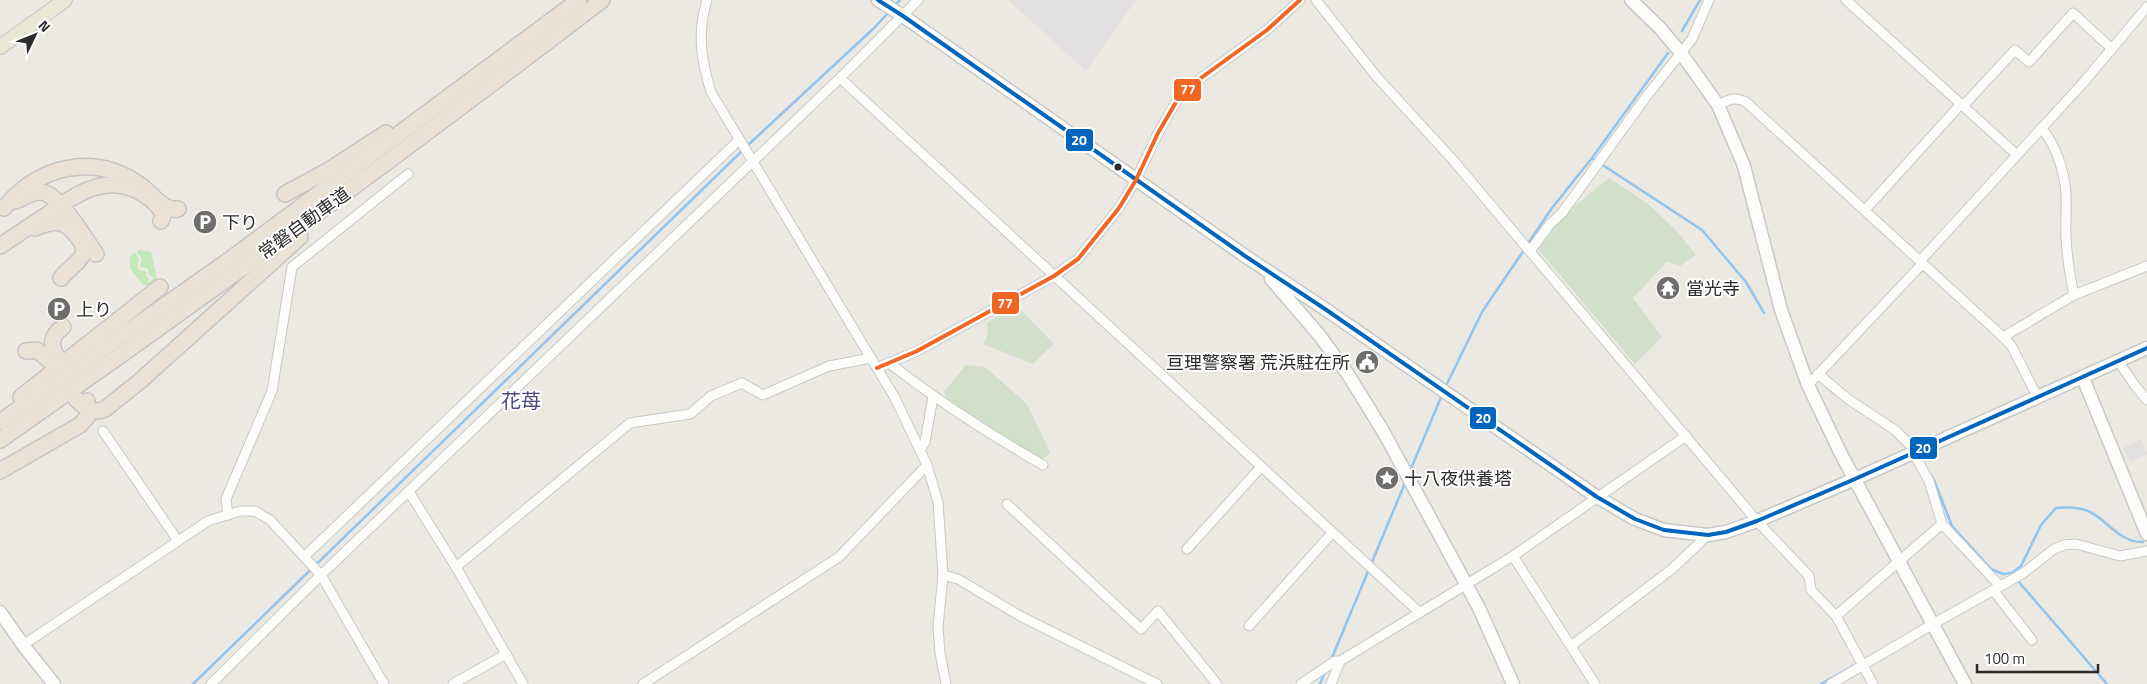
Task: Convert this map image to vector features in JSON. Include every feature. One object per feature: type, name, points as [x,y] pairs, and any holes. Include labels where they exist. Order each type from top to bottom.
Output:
[{"type":"highway","name":"常磐自動車道","points":[[0,422],[240,252],[579,0]]},
{"type":"highway","name":"常磐自動車道","points":[[0,440],[240,270],[602,0]]},
{"type":"highway","points":[[285,194],[366,146],[449,90],[508,47],[543,27]]},
{"type":"highway","points":[[89,410],[100,411],[105,409],[140,381],[267,266],[418,139]]},
{"type":"highway","points":[[2,209],[16,194],[39,177],[68,168],[83,167],[98,168],[128,178],[140,185],[166,207],[171,210],[178,209]]},
{"type":"highway","points":[[0,246],[60,205],[91,187],[103,184],[123,185],[133,188],[150,198],[162,212],[161,220]]},
{"type":"highway","points":[[2,209],[24,196],[38,192],[51,195],[96,254]]},
{"type":"highway","points":[[18,234],[52,222],[62,223],[70,227],[81,242],[84,253],[61,278]]},
{"type":"highway","points":[[0,414],[160,286]]},
{"type":"highway","points":[[26,351],[38,350],[55,360],[52,340],[62,327]]},
{"type":"highway","points":[[0,471],[80,425],[88,416],[89,410],[80,396]]},
{"type":"main road","points":[[0,47],[65,0]]},
{"type":"street","points":[[707,0],[700,27],[700,48],[711,92],[877,368],[927,465],[938,502],[942,574],[938,627],[942,671],[946,684]]},
{"type":"street","points":[[212,684],[321,575],[752,160],[840,78],[900,15],[918,0]]},
{"type":"street","points":[[877,368],[915,352],[1054,276],[1078,259],[1114,214],[1136,180],[1158,133],[1179,97],[1201,78],[1267,30],[1300,0]]},
{"type":"street","points":[[1316,0],[1376,76],[1453,160],[1757,521],[1809,576],[1811,590],[1836,616],[1873,684]]},
{"type":"street","points":[[1631,0],[1682,53],[1718,106],[1744,166],[1779,302],[1808,385],[1840,454],[1856,479],[1964,684]]},
{"type":"street","points":[[1527,248],[1598,165],[1646,97],[1682,53],[1692,39],[1709,0]]},
{"type":"street","points":[[1846,0],[2016,154]]},
{"type":"street","points":[[880,2],[1261,267],[1597,497],[1635,519],[1657,527],[1708,535],[1726,532],[1757,521],[1856,479],[1914,451],[2037,396],[2083,378],[2147,348]]},
{"type":"street","points":[[1808,385],[1821,377],[2016,154],[2112,49],[2147,7]]},
{"type":"street","points":[[1865,210],[2015,50],[2029,62],[2073,14],[2112,49]]},
{"type":"street","points":[[840,78],[1419,612]]},
{"type":"street","points":[[1718,106],[1732,98],[1739,98],[1746,102],[1865,210],[2011,345],[2037,396]]},
{"type":"street","points":[[2041,128],[2050,137],[2060,165],[2066,194],[2068,268],[2074,295]]},
{"type":"street","points":[[304,557],[739,140]]},
{"type":"street","points":[[228,515],[226,499],[272,391],[292,267],[408,174]]},
{"type":"street","points":[[2003,337],[2074,295],[2147,266]]},
{"type":"street","points":[[1261,267],[1320,336],[1349,376],[1383,430],[1479,608],[1514,684]]},
{"type":"street","points":[[456,567],[630,423],[690,414],[711,396],[742,383],[763,395],[829,366],[871,358]]},
{"type":"street","points":[[2118,361],[2147,400]]},
{"type":"street","points":[[889,363],[933,398],[1043,465]]},
{"type":"street","points":[[1821,377],[1848,399],[1896,430],[1914,451],[1929,481],[1942,524],[1996,588],[2032,640]]},
{"type":"street","points":[[2083,378],[2147,534]]},
{"type":"street","points":[[920,450],[925,442],[933,398]]},
{"type":"street","points":[[103,432],[178,541]]},
{"type":"street","points":[[1301,684],[1513,556],[1686,436]]},
{"type":"street","points":[[648,683],[839,556],[927,465]]},
{"type":"street","points":[[1187,549],[1261,467]]},
{"type":"street","points":[[409,492],[456,567],[522,684]]},
{"type":"street","points":[[1007,504],[1141,629],[1158,611],[1218,684]]},
{"type":"street","points":[[22,645],[208,521],[240,511],[255,511],[270,520],[321,575],[384,684]]},
{"type":"street","points":[[1836,616],[1942,524]]},
{"type":"street","points":[[1249,626],[1332,533]]},
{"type":"street","points":[[1571,646],[1672,569],[1708,535]]},
{"type":"street","points":[[1831,684],[1932,624],[2022,574],[2054,549],[2064,544],[2076,544],[2120,556],[2147,551]]},
{"type":"street","points":[[1513,556],[1595,684]]},
{"type":"street","points":[[942,574],[958,579],[1020,616],[1157,684]]},
{"type":"street","points":[[0,612],[22,645],[54,684]]},
{"type":"street","points":[[453,684],[506,654]]},
{"type":"street","points":[[1331,684],[1338,661]]},
{"type":"shaded area","points":[[1008,0],[1136,0],[1086,71]]},
{"type":"shaded area","points":[[2141,439],[2147,454],[2130,462],[2123,448]]},
{"type":"green space","points":[[1609,178],[1648,204],[1675,229],[1696,255],[1680,266],[1667,261],[1633,298],[1662,337],[1635,364],[1538,249],[1565,214]]},
{"type":"green space","points":[[139,250],[151,252],[157,278],[148,286],[142,284],[130,268],[130,257],[135,253],[139,258],[137,267],[140,271],[146,271],[146,276],[149,279],[147,282],[154,278],[149,275],[148,269],[140,267],[142,259],[137,252]]},
{"type":"green space","points":[[1016,305],[1054,344],[1033,364],[983,344],[988,334],[987,323]]},
{"type":"green space","points":[[966,365],[985,367],[1027,404],[1050,452],[1042,461],[951,405],[944,392]]},
{"type":"waterway","points":[[894,6],[900,0]]},
{"type":"waterway","points":[[1682,31],[1700,0]]},
{"type":"waterway","points":[[747,146],[889,12]]},
{"type":"waterway","points":[[1527,245],[1552,208],[1592,158],[1668,53]]},
{"type":"waterway","points":[[193,684],[743,150]]},
{"type":"waterway","points":[[1592,158],[1702,230],[1746,282],[1764,313]]},
{"type":"waterway","points":[[1445,388],[1482,312],[1524,250]]},
{"type":"waterway","points":[[1826,386],[1835,394]]},
{"type":"waterway","points":[[1410,471],[1442,395]]},
{"type":"waterway","points":[[1929,473],[1934,480],[1952,526],[1991,569],[2003,574],[2011,573]]},
{"type":"waterway","points":[[1331,660],[1405,483]]},
{"type":"waterway","points":[[2012,573],[2021,566],[2041,525],[2056,508],[2088,511],[2127,539],[2143,542]]},
{"type":"waterway","points":[[2018,581],[2107,684]]},
{"type":"waterway","points":[[1821,684],[1858,663]]},
{"type":"waterway","points":[[1320,684],[1325,672]]},
{"type":"transit line","name":"20","points":[[878,0],[1245,256],[1597,497],[1635,519],[1664,530],[1708,535],[1726,532],[1757,521],[2147,348]]},
{"type":"transit line","name":"77","points":[[877,368],[917,351],[1054,276],[1078,259],[1119,208],[1136,180],[1158,133],[1179,97],[1201,78],[1267,30],[1300,0]]},
{"type":"place","name":"下り","points":[[205,222]]},
{"type":"place","name":"當光寺","points":[[1668,288]]},
{"type":"place","name":"上り","points":[[59,309]]},
{"type":"place","name":"亘理警察署 荒浜駐在所","points":[[1367,362]]},
{"type":"place","name":"十八夜供養塔","points":[[1387,478]]},
{"type":"district","name":"花苺","points":[[521,400]]}]
